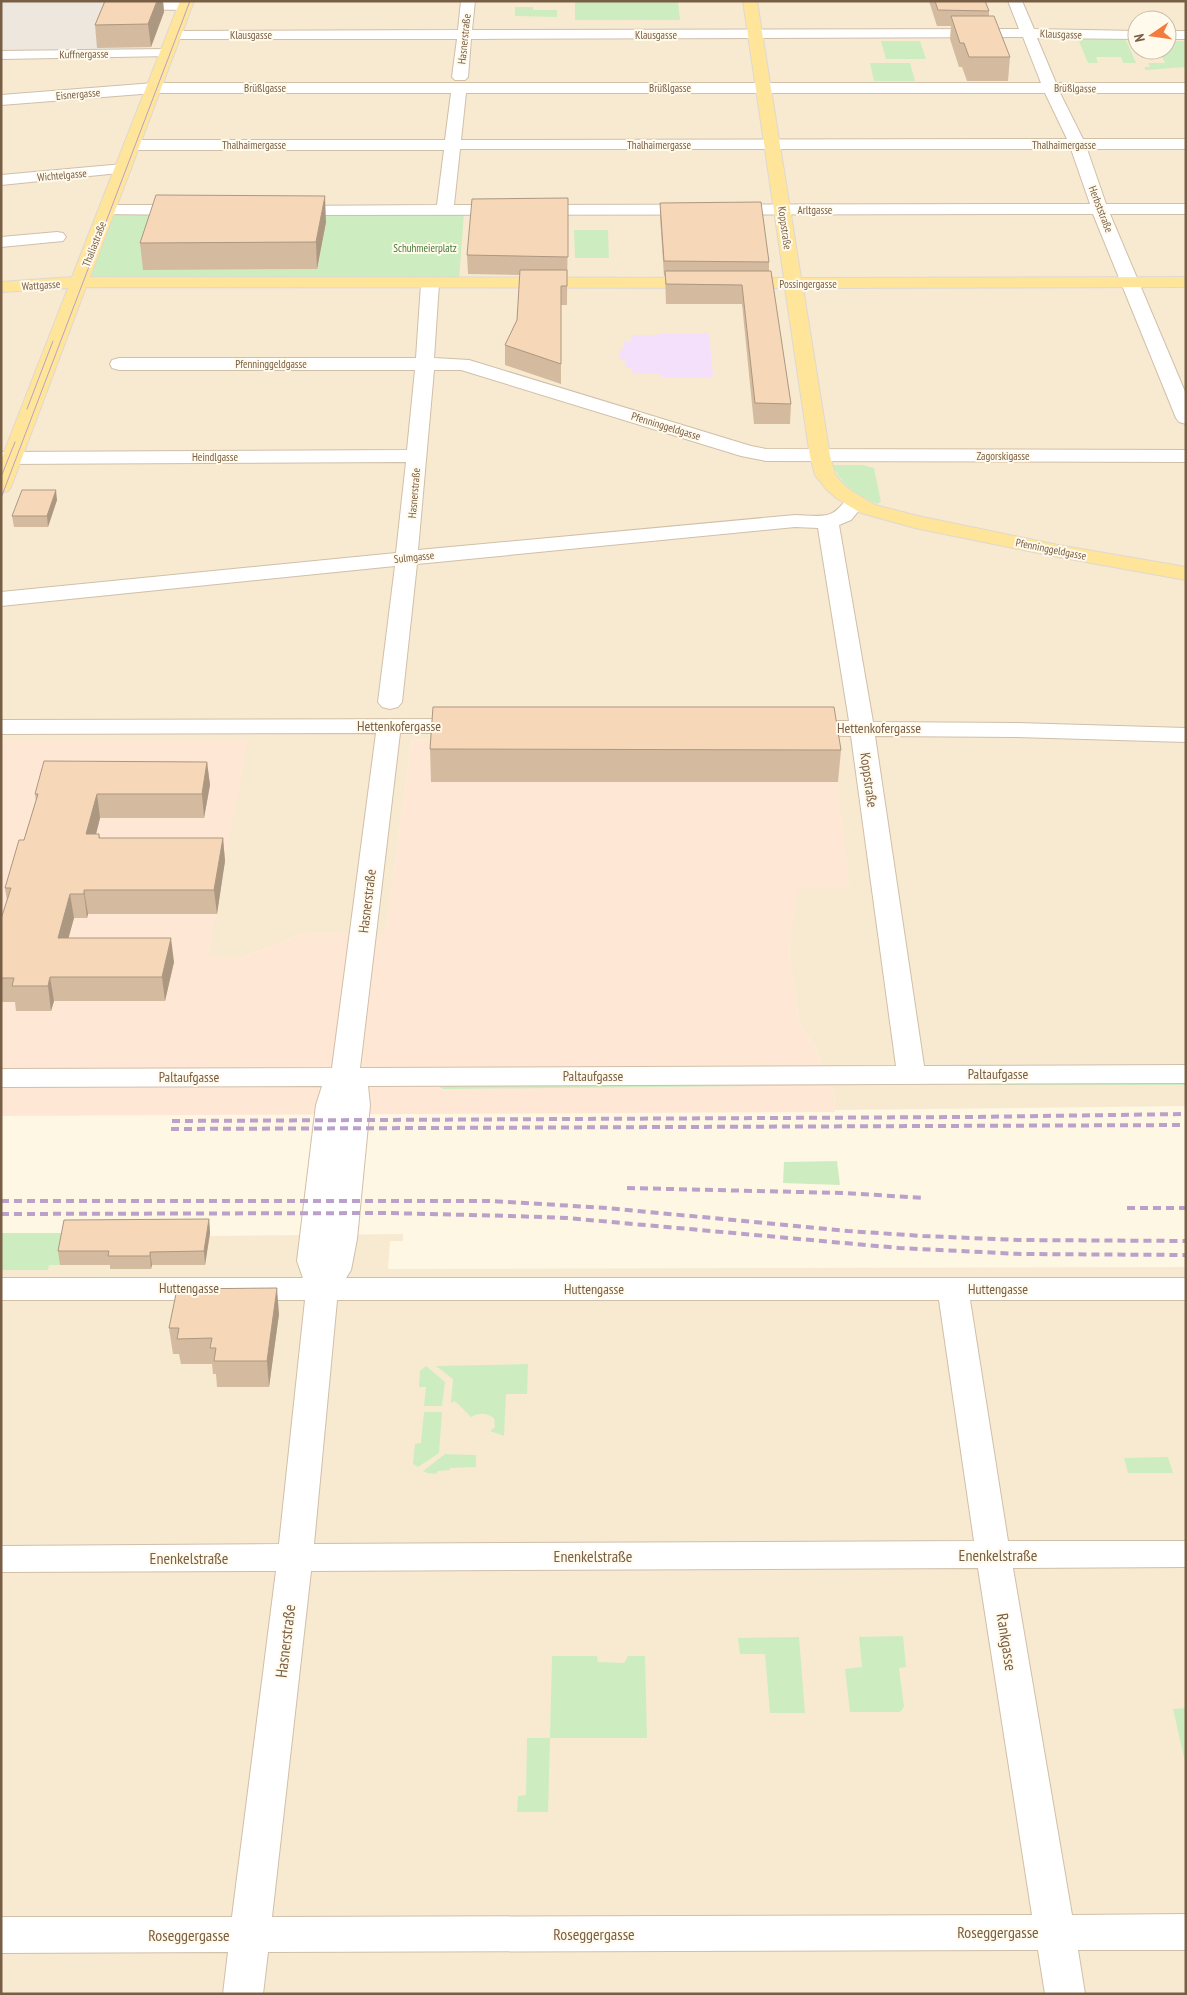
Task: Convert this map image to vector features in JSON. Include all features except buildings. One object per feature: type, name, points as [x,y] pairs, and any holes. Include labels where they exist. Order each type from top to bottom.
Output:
[{"type":"main road","name":"Koppstraße","points":[[750,1],[820,456]]},
{"type":"main road","name":"Thaliastraße","points":[[1,487],[7,457],[80,282],[186,3]]},
{"type":"main road","points":[[80,282],[430,284]]},
{"type":"main road","name":"Wattgasse","points":[[1,287],[80,282]]},
{"type":"main road","name":"Possingergasse","points":[[430,284],[1186,282]]},
{"type":"main road","name":"Pfenninggeldgasse","points":[[820,456],[825,475],[844,494],[868,509],[915,522],[1058,551],[1186,574]]},
{"type":"street","name":"Hasnerstraße","points":[[445,210],[468,1]]},
{"type":"street","name":"Herbststraße","points":[[1015,1],[1050,87],[1078,145],[1100,210],[1186,418]]},
{"type":"street","points":[[109,5],[186,3]]},
{"type":"street","name":"Klausgasse","points":[[174,35],[1028,33],[1049,35],[1127,35]]},
{"type":"street","name":"Kuffnergasse","points":[[1,55],[168,53]]},
{"type":"street","name":"Brüßlgasse","points":[[154,88],[459,83],[946,89],[1050,87],[1186,88]]},
{"type":"street","name":"Eisnergasse","points":[[1,100],[154,88]]},
{"type":"street","name":"Thalhaimergasse","points":[[132,145],[772,146],[1186,144]]},
{"type":"street","name":"Wichtelgasse","points":[[1,180],[123,169]]},
{"type":"street","points":[[108,210],[208,210]]},
{"type":"street","points":[[277,210],[445,210]]},
{"type":"street","name":"Arltgasse","points":[[445,210],[1186,210]]},
{"type":"street","points":[[1,242],[57,237]]},
{"type":"street","name":"Hasnerstraße","points":[[243,1994],[295,1557],[322,1288],[312,1261],[330,1104],[335,1088],[345,1077],[389,714],[407,558],[426,364],[430,284]]},
{"type":"street","name":"Pfenninggeldgasse","points":[[118,364],[462,364],[748,452],[766,455],[820,456]]},
{"type":"street","points":[[1164,364],[1186,364]]},
{"type":"street","name":"Heindlgasse","points":[[7,457],[417,456]]},
{"type":"street","name":"Zagorskigasse","points":[[820,456],[1186,456]]},
{"type":"street","points":[[828,522],[844,516],[856,502]]},
{"type":"street","name":"Sulmgasse","points":[[1,599],[795,521],[828,522]]},
{"type":"street","name":"Koppstraße","points":[[828,522],[861,728],[911,1074]]},
{"type":"street","name":"Hettenkofergasse","points":[[1,726],[389,714],[495,727]]},
{"type":"street","name":"Hettenkofergasse","points":[[781,728],[1017,730],[1186,735]]},
{"type":"street","name":"Paltaufgasse","points":[[1,1078],[1186,1074]]},
{"type":"street","name":"Huttengasse","points":[[1,1289],[953,1290],[1186,1288]]},
{"type":"street","name":"Rankgasse","points":[[953,1290],[993,1555],[1065,1994]]},
{"type":"street","name":"Enenkelstraße","points":[[1,1559],[1186,1554]]},
{"type":"street","name":"Roseggergasse","points":[[1,1934],[1186,1932]]},
{"type":"shaded area","points":[[1,1],[168,1],[150,50],[1,51]]},
{"type":"shaded area","points":[[168,1],[1186,1],[1186,1106],[835,1110],[834,1096],[816,1048],[799,1022],[789,950],[797,888],[849,887],[434,740],[412,739],[385,935],[304,933],[243,957],[207,957],[247,740],[1,740],[1,51],[149,50]]},
{"type":"shaded area","points":[[658,333],[709,333],[713,377],[660,377],[660,374],[632,374],[632,368],[625,368],[625,360],[620,360],[619,349],[624,349],[624,341],[631,341],[631,335],[658,335]]},
{"type":"shaded area","points":[[412,739],[840,755],[842,766],[836,767],[850,887],[798,889],[789,950],[799,1022],[816,1048],[834,1096],[835,1112],[1,1116],[1,740],[248,740],[208,957],[243,957],[304,933],[385,934]]},
{"type":"shaded area","points":[[403,1234],[403,1241],[390,1241],[388,1269],[1186,1267],[1186,1994],[1,1994],[1,1270],[47,1270],[49,1265],[111,1265],[111,1269],[151,1269],[152,1265],[210,1236]]},
{"type":"green space","points":[[575,1],[678,1],[680,20],[575,20]]},
{"type":"green space","points":[[515,7],[533,7],[533,10],[557,10],[557,17],[515,16]]},
{"type":"green space","points":[[1078,39],[1126,40],[1127,60],[1135,60],[1136,63],[1123,63],[1121,57],[1096,57],[1098,63],[1088,63]]},
{"type":"green space","points":[[881,41],[920,41],[926,59],[886,59]]},
{"type":"green space","points":[[1177,41],[1186,41],[1186,67],[1146,70],[1144,67],[1150,67],[1148,63],[1165,63],[1164,60],[1177,60]]},
{"type":"green space","points":[[870,63],[910,63],[915,81],[874,81]]},
{"type":"green space","name":"Schuhmeierplatz","points":[[108,210],[464,213],[459,280],[80,282]]},
{"type":"green space","points":[[574,230],[608,230],[609,258],[575,258]]},
{"type":"green space","points":[[833,465],[863,465],[874,468],[881,502],[877,504],[851,489],[840,478]]},
{"type":"green space","points":[[984,1078],[1186,1078],[1186,1085],[988,1085]]},
{"type":"green space","points":[[438,1080],[868,1080],[869,1085],[443,1089],[438,1086]]},
{"type":"green space","points":[[837,1161],[840,1185],[783,1183],[784,1162]]},
{"type":"green space","points":[[1,1233],[66,1233],[60,1265],[49,1265],[48,1270],[1,1270]]},
{"type":"green space","points":[[528,1364],[527,1394],[506,1394],[504,1436],[490,1431],[495,1427],[494,1418],[483,1414],[471,1417],[455,1401],[451,1403],[453,1379],[436,1366]]},
{"type":"green space","points":[[426,1366],[445,1382],[442,1406],[424,1406],[426,1387],[419,1387],[420,1371]]},
{"type":"green space","points":[[424,1412],[442,1412],[439,1453],[418,1467],[413,1464],[415,1444],[421,1443]]},
{"type":"green space","points":[[445,1454],[476,1455],[476,1467],[450,1468],[450,1470],[438,1471],[436,1474],[423,1471]]},
{"type":"green space","points":[[1168,1457],[1173,1473],[1128,1473],[1124,1458]]},
{"type":"green space","points":[[903,1636],[906,1667],[899,1668],[904,1707],[900,1712],[850,1712],[845,1669],[862,1667],[859,1637]]},
{"type":"green space","points":[[799,1637],[805,1713],[770,1713],[765,1654],[740,1654],[738,1638]]},
{"type":"green space","points":[[552,1656],[597,1656],[598,1662],[624,1663],[628,1656],[645,1656],[647,1738],[550,1738]]},
{"type":"green space","points":[[1186,1708],[1186,1766],[1173,1709]]},
{"type":"green space","points":[[527,1738],[550,1738],[548,1812],[517,1812],[518,1796],[526,1795]]},
{"type":"tram line","points":[[1,498],[190,1]]},
{"type":"tram line","points":[[27,409],[53,341]]},
{"type":"tram line","points":[[1,477],[15,442]]},
{"type":"railway","points":[[172,1121],[969,1117],[1186,1114]]},
{"type":"railway","points":[[171,1129],[1186,1125]]},
{"type":"railway","points":[[627,1188],[844,1193],[924,1198]]},
{"type":"railway","points":[[1,1201],[492,1201],[607,1208],[848,1231],[923,1236],[1018,1240],[1186,1241]]},
{"type":"railway","points":[[1127,1208],[1186,1208]]},
{"type":"railway","points":[[1,1214],[388,1213],[511,1216],[567,1218],[899,1248],[1021,1254],[1186,1255]]}]
